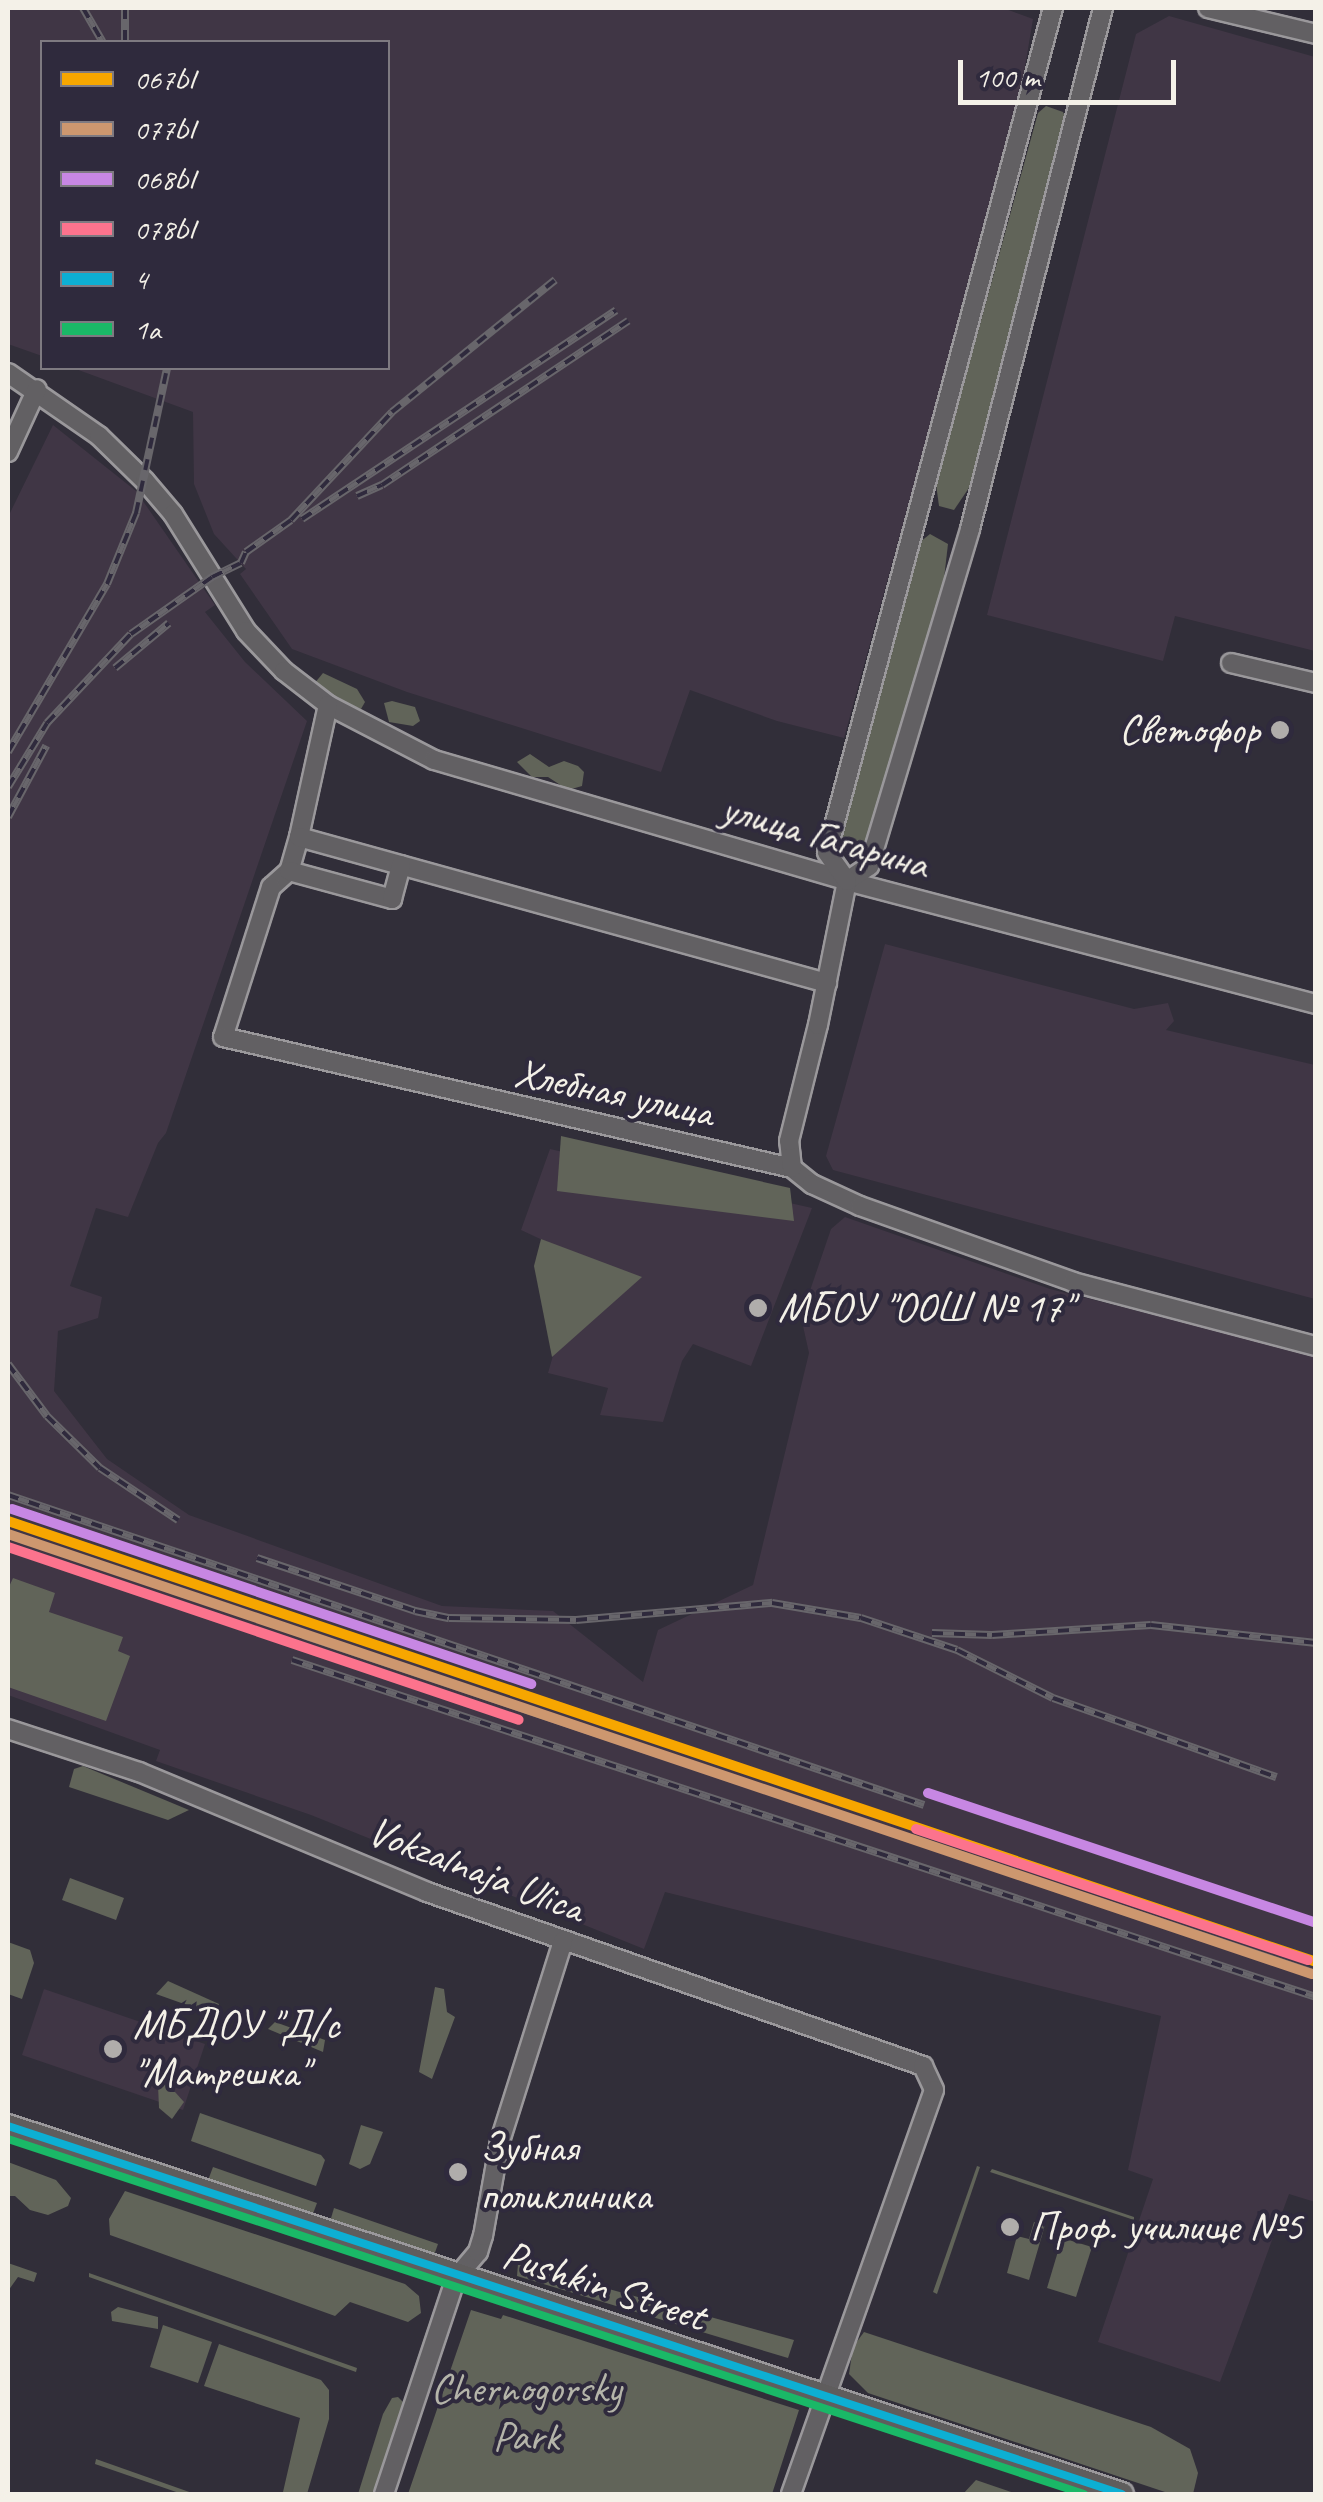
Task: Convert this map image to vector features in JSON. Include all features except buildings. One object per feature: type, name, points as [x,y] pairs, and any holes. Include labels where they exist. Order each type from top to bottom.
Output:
[{"type":"main road","name":"Pushkin Street","points":[[8,2126],[456,2278],[1122,2494]]},
{"type":"street","points":[[792,1168],[789,1141],[827,982],[846,881],[827,852],[1053,8]]},
{"type":"street","points":[[846,881],[869,866],[970,529],[1102,8]]},
{"type":"street","points":[[1208,8],[1316,34]]},
{"type":"street","name":"улица Гагарина","points":[[8,373],[99,436],[144,481],[173,514],[246,630],[284,671],[328,705],[434,760],[846,881],[1316,1004]]},
{"type":"street","points":[[8,452],[37,390]]},
{"type":"street","points":[[1230,662],[1316,684]]},
{"type":"street","name":"Хлебная улица","points":[[328,705],[299,837],[288,871],[272,887],[223,1037],[792,1168],[828,1192],[860,1206],[1074,1282],[1316,1346]]},
{"type":"street","points":[[299,837],[827,982]]},
{"type":"street","points":[[288,871],[392,898],[400,865]]},
{"type":"street","name":"Vokzalnaja Ulica","points":[[8,1728],[69,1746],[410,1885],[924,2066],[934,2090],[824,2396]]},
{"type":"street","points":[[384,2494],[456,2278],[478,2252],[484,2236],[500,2141],[562,1941]]},
{"type":"street","points":[[791,2494],[824,2396]]},
{"type":"shaded area","points":[[8,8],[1003,8],[1033,19],[1019,103],[844,738],[777,721],[690,690],[661,772],[407,692],[292,649],[240,574],[246,569],[214,534],[194,484],[193,412],[78,370],[390,370],[390,40],[40,40],[40,355],[8,344]]},
{"type":"shaded area","points":[[1169,16],[1315,57],[1315,651],[1175,616],[1163,661],[987,615],[1136,34]]},
{"type":"shaded area","points":[[53,425],[136,491],[215,605],[205,612],[245,662],[307,721],[166,1133],[158,1143],[128,1217],[96,1208],[70,1286],[102,1297],[98,1318],[58,1331],[54,1391],[107,1459],[189,1515],[442,1606],[553,1611],[643,1682],[658,1630],[753,1585],[809,1353],[801,1317],[831,1229],[845,1217],[1050,1289],[1315,1355],[1315,2202],[1289,2194],[1220,2382],[1098,2342],[1153,2179],[1128,2170],[1161,2016],[665,1892],[644,1949],[311,1815],[156,1761],[160,1750],[8,1695],[8,517]]},
{"type":"shaded area","points":[[885,944],[1134,1009],[1168,1003],[1174,1021],[1166,1030],[1315,1065],[1315,1299],[833,1170],[826,1156]]},
{"type":"shaded area","points":[[550,1149],[812,1208],[751,1366],[693,1344],[682,1361],[663,1422],[600,1415],[608,1388],[548,1373],[581,1258],[521,1230]]},
{"type":"shaded area","name":"МБДОУ \"Д/с \"Матрешка\"","points":[[44,1989],[205,2044],[183,2110],[22,2055]]},
{"type":"green space","points":[[1046,106],[1063,112],[1067,121],[977,476],[954,510],[939,506],[936,484],[1038,113]]},
{"type":"green space","points":[[930,534],[948,544],[940,613],[866,848],[849,854],[840,848],[839,828],[920,542]]},
{"type":"green space","points":[[323,673],[357,689],[365,702],[361,709],[320,691],[314,684]]},
{"type":"green space","points":[[392,701],[415,707],[420,721],[413,726],[389,722],[384,703]]},
{"type":"green space","points":[[530,754],[549,767],[564,761],[578,766],[584,772],[582,786],[568,790],[548,777],[532,777],[517,762]]},
{"type":"green space","points":[[561,1136],[790,1188],[794,1221],[557,1191]]},
{"type":"green space","points":[[541,1239],[642,1277],[552,1357],[534,1266]]},
{"type":"green space","points":[[13,1578],[55,1593],[49,1612],[123,1637],[118,1651],[130,1656],[106,1721],[8,1687],[8,1589]]},
{"type":"green space","points":[[83,1766],[189,1810],[168,1820],[69,1787],[74,1769]]},
{"type":"green space","points":[[70,1878],[124,1898],[116,1920],[62,1900]]},
{"type":"green space","points":[[8,1942],[30,1950],[34,1963],[22,1999],[8,1994]]},
{"type":"green space","points":[[168,1981],[219,2004],[215,2015],[156,1994]]},
{"type":"green space","points":[[435,1987],[444,1989],[447,2012],[455,2017],[432,2079],[419,2072]]},
{"type":"green space","points":[[275,2022],[325,2040],[323,2052],[268,2029]]},
{"type":"green space","points":[[166,2082],[184,2102],[172,2119],[159,2108],[158,2085]]},
{"type":"green space","points":[[200,2113],[321,2155],[325,2160],[316,2186],[191,2141]]},
{"type":"green space","points":[[361,2125],[383,2132],[370,2164],[360,2169],[349,2164]]},
{"type":"green space","points":[[8,2162],[56,2180],[71,2198],[68,2206],[48,2215],[30,2210],[15,2196],[8,2196]]},
{"type":"green space","points":[[977,2166],[980,2167],[937,2294],[933,2292]]},
{"type":"green space","points":[[213,2167],[317,2203],[311,2219],[207,2183]]},
{"type":"green space","points":[[992,2169],[1134,2217],[1134,2220],[990,2172]]},
{"type":"green space","points":[[125,2191],[405,2284],[419,2296],[421,2313],[408,2322],[350,2302],[335,2316],[110,2235],[109,2219]]},
{"type":"green space","points":[[334,2208],[438,2244],[432,2261],[329,2225]]},
{"type":"green space","points":[[1034,2222],[1045,2225],[1029,2280],[1007,2273],[1017,2236],[1029,2239]]},
{"type":"green space","points":[[1062,2238],[1092,2247],[1076,2297],[1047,2288]]},
{"type":"green space","points":[[8,2263],[37,2273],[34,2282],[18,2277],[8,2291]]},
{"type":"green space","points":[[518,2264],[794,2340],[788,2358],[517,2276]]},
{"type":"green space","points":[[89,2273],[357,2368],[356,2372],[89,2277]]},
{"type":"green space","points":[[118,2307],[158,2317],[158,2329],[112,2321],[111,2312]]},
{"type":"green space","name":"Chernogorsky Park","points":[[471,2310],[501,2319],[503,2315],[799,2410],[772,2494],[408,2494]]},
{"type":"green space","points":[[163,2325],[212,2342],[198,2383],[150,2367]]},
{"type":"green space","points":[[864,2332],[1151,2427],[1190,2449],[1198,2473],[1193,2494],[1171,2494],[868,2393],[849,2374],[853,2347]]},
{"type":"green space","points":[[219,2344],[321,2380],[329,2390],[329,2419],[307,2494],[283,2492],[300,2418],[204,2386]]},
{"type":"green space","points":[[398,2397],[404,2403],[403,2414],[376,2494],[358,2494],[383,2414],[392,2398]]},
{"type":"green space","points":[[96,2459],[195,2494],[182,2494],[95,2464]]},
{"type":"green space","points":[[976,2480],[1017,2494],[963,2494]]},
{"type":"railway","points":[[83,8],[102,40]]},
{"type":"railway","points":[[125,8],[125,40]]},
{"type":"railway","points":[[8,787],[47,723],[131,634],[212,577],[241,563],[246,552],[291,520],[392,412],[555,280]]},
{"type":"railway","points":[[302,519],[616,310]]},
{"type":"railway","points":[[357,496],[382,485],[628,321]]},
{"type":"railway","points":[[8,752],[107,584],[136,513],[167,370]]},
{"type":"railway","points":[[115,668],[169,623]]},
{"type":"railway","points":[[8,817],[46,746]]},
{"type":"railway","points":[[8,1364],[47,1416],[100,1468],[178,1520]]},
{"type":"railway","points":[[8,1495],[924,1805]]},
{"type":"railway","points":[[257,1558],[415,1611],[449,1618],[576,1620],[772,1603],[861,1618],[957,1650],[1053,1698],[1276,1777]]},
{"type":"railway","points":[[932,1633],[992,1635],[1151,1625],[1316,1643]]},
{"type":"railway","points":[[303,1635],[1316,1974]]},
{"type":"railway","points":[[292,1660],[1316,1997]]},
{"type":"transit line","name":"068Ы","points":[[12,1509],[531,1684]]},
{"type":"transit line","name":"067Ы","points":[[8,1521],[1316,1962]]},
{"type":"transit line","name":"077Ы","points":[[8,1534],[1312,1974]]},
{"type":"transit line","name":"078Ы","points":[[8,1547],[519,1720]]},
{"type":"transit line","name":"068Ы","points":[[928,1793],[1316,1923]]},
{"type":"transit line","name":"078Ы","points":[[916,1829],[1308,1960]]},
{"type":"transit line","name":"4","points":[[8,2126],[1122,2494]]},
{"type":"transit line","name":"1а","points":[[8,2139],[1084,2494]]},
{"type":"place","name":"Светофор","points":[[1280,730]]},
{"type":"place","name":"МБОУ \"ООШ № 17\"","points":[[758,1308]]},
{"type":"place","name":"МБДОУ \"Д/с \"Матрешка\"","points":[[113,2049]]},
{"type":"place","name":"Зубная поликлиника","points":[[458,2172]]},
{"type":"place","name":"Проф. училище №5","points":[[1010,2227]]}]
